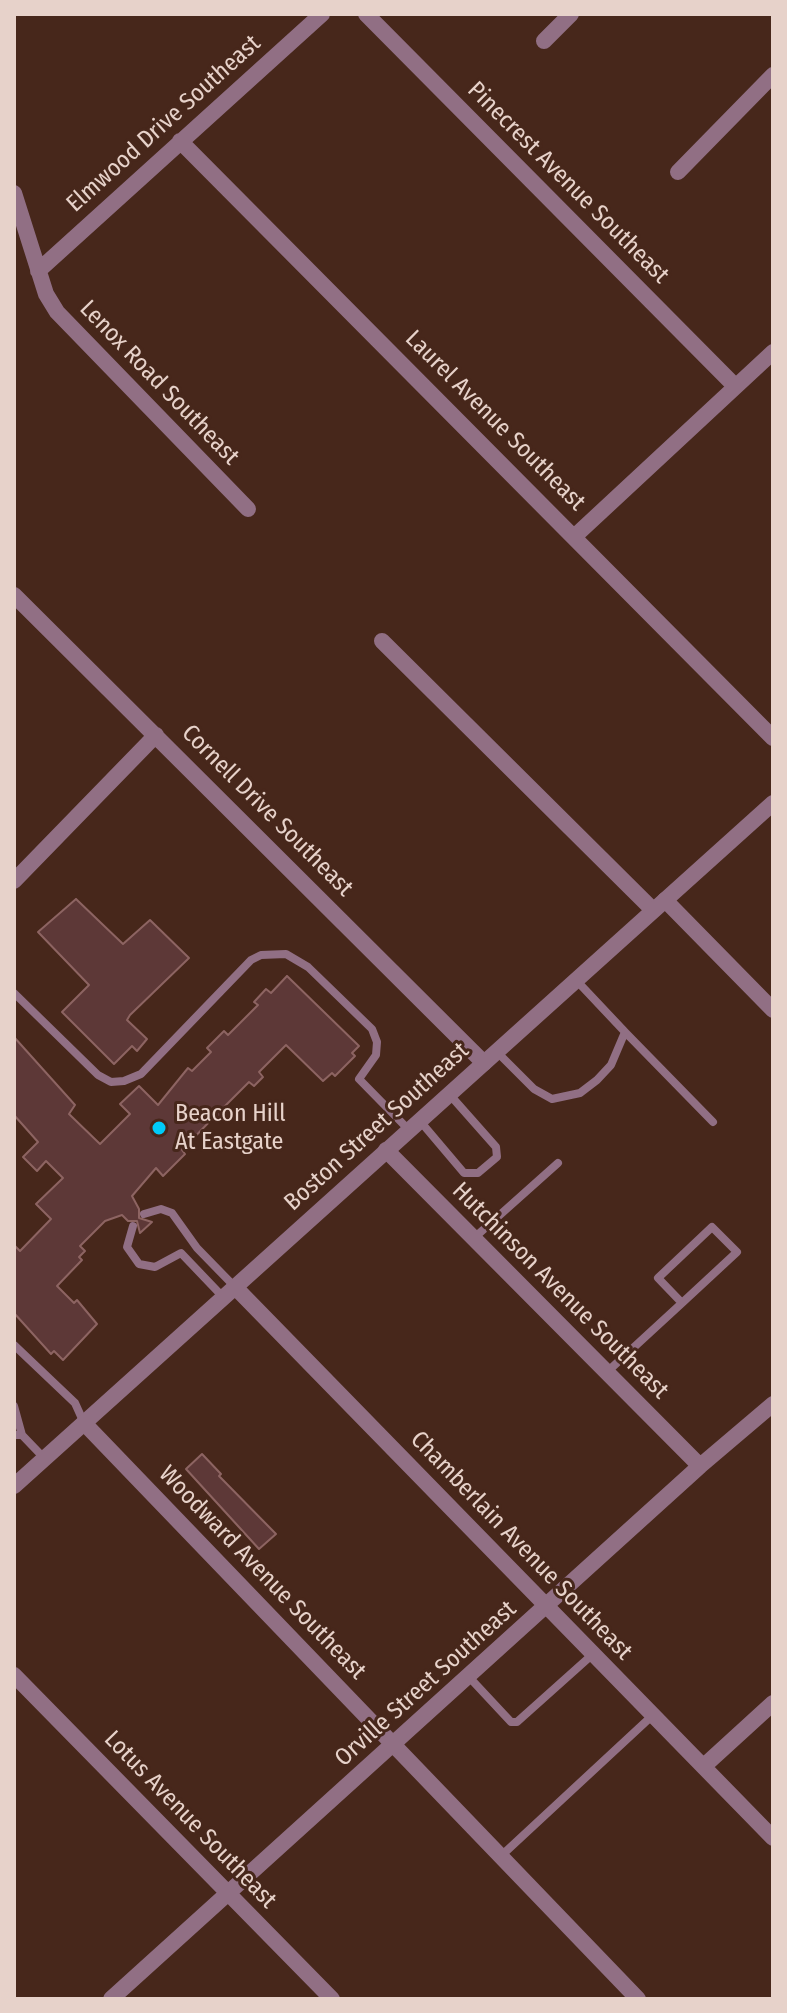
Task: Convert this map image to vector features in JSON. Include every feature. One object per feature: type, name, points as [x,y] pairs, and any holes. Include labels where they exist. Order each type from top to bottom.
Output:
[{"type":"street","name":"Elmwood Drive Southeast","points":[[38,271],[322,14]]},
{"type":"street","name":"Pinecrest Avenue Southeast","points":[[366,14],[735,386]]},
{"type":"street","points":[[544,41],[571,14]]},
{"type":"street","points":[[678,172],[773,75]]},
{"type":"street","name":"Laurel Avenue Southeast","points":[[180,141],[773,738]]},
{"type":"street","name":"Lenox Road Southeast","points":[[14,193],[46,294],[71,329],[248,509]]},
{"type":"street","points":[[575,536],[773,352]]},
{"type":"street","name":"Cornell Drive Southeast","points":[[14,595],[490,1058]]},
{"type":"street","points":[[382,641],[773,1010]]},
{"type":"street","points":[[18,869],[156,735]]},
{"type":"street","name":"Boston Street Southeast","points":[[14,1486],[773,803]]},
{"type":"street","name":"Hutchinson Avenue Southeast","points":[[386,1150],[700,1466]]},
{"type":"street","name":"Chamberlain Avenue Southeast","points":[[229,1292],[547,1607],[773,1838]]},
{"type":"street","name":"Orville Street Southeast","points":[[111,1999],[700,1466],[773,1404]]},
{"type":"street","name":"Woodward Avenue Southeast","points":[[84,1423],[638,1999]]},
{"type":"street","name":"Lotus Avenue Southeast","points":[[14,1675],[332,1999]]},
{"type":"street","points":[[704,1766],[773,1703]]},
{"type":"lane","points":[[14,993],[98,1075],[111,1082],[124,1081],[141,1074],[251,960],[261,955],[286,954],[303,963],[372,1029],[377,1042],[376,1055],[359,1079],[464,1173],[478,1173],[497,1157],[496,1147],[449,1094]]},
{"type":"lane","points":[[576,980],[713,1122]]},
{"type":"lane","points":[[490,1058],[541,1095],[564,1098],[580,1093],[611,1065],[625,1032]]},
{"type":"lane","points":[[474,1238],[558,1163]]},
{"type":"lane","points":[[144,1214],[154,1210],[166,1211],[189,1233],[229,1292]]},
{"type":"lane","points":[[133,1226],[127,1247],[139,1264],[155,1267],[181,1253],[189,1233]]},
{"type":"lane","points":[[607,1372],[682,1303],[737,1252],[712,1227],[658,1278],[682,1303]]},
{"type":"lane","points":[[181,1253],[229,1292]]},
{"type":"lane","points":[[14,1345],[75,1403],[84,1423]]},
{"type":"lane","points":[[14,1406],[18,1435],[45,1459]]},
{"type":"lane","points":[[469,1677],[511,1722],[517,1722],[593,1654]]},
{"type":"lane","points":[[500,1856],[653,1715]]},
{"type":"building","points":[[76,899],[123,944],[150,920],[189,958],[130,1015],[127,1020],[147,1039],[137,1051],[132,1046],[114,1064],[62,1012],[89,985],[38,932]]},
{"type":"building","name":"Beacon Hill At Eastgate","points":[[287,976],[359,1046],[352,1053],[355,1056],[335,1076],[332,1073],[323,1081],[286,1045],[259,1072],[263,1077],[254,1086],[249,1082],[224,1107],[228,1112],[218,1121],[214,1117],[182,1150],[185,1154],[163,1176],[156,1168],[132,1196],[139,1209],[139,1218],[152,1222],[140,1233],[137,1221],[128,1221],[122,1215],[105,1221],[80,1246],[85,1251],[79,1257],[82,1260],[57,1286],[74,1303],[77,1300],[97,1324],[63,1360],[54,1351],[51,1354],[14,1313],[14,1245],[20,1251],[51,1219],[36,1204],[63,1178],[46,1161],[37,1171],[23,1157],[38,1142],[14,1115],[14,1037],[75,1105],[69,1114],[100,1144],[130,1114],[120,1104],[139,1086],[158,1105],[188,1068],[192,1071],[211,1052],[207,1048],[224,1031],[228,1035],[258,1005],[254,1002],[266,989],[271,993]]},
{"type":"building","points":[[202,1454],[221,1474],[219,1476],[276,1534],[259,1549],[186,1469]]},
{"type":"place","name":"Beacon Hill At Eastgate","points":[[159,1128]]}]
